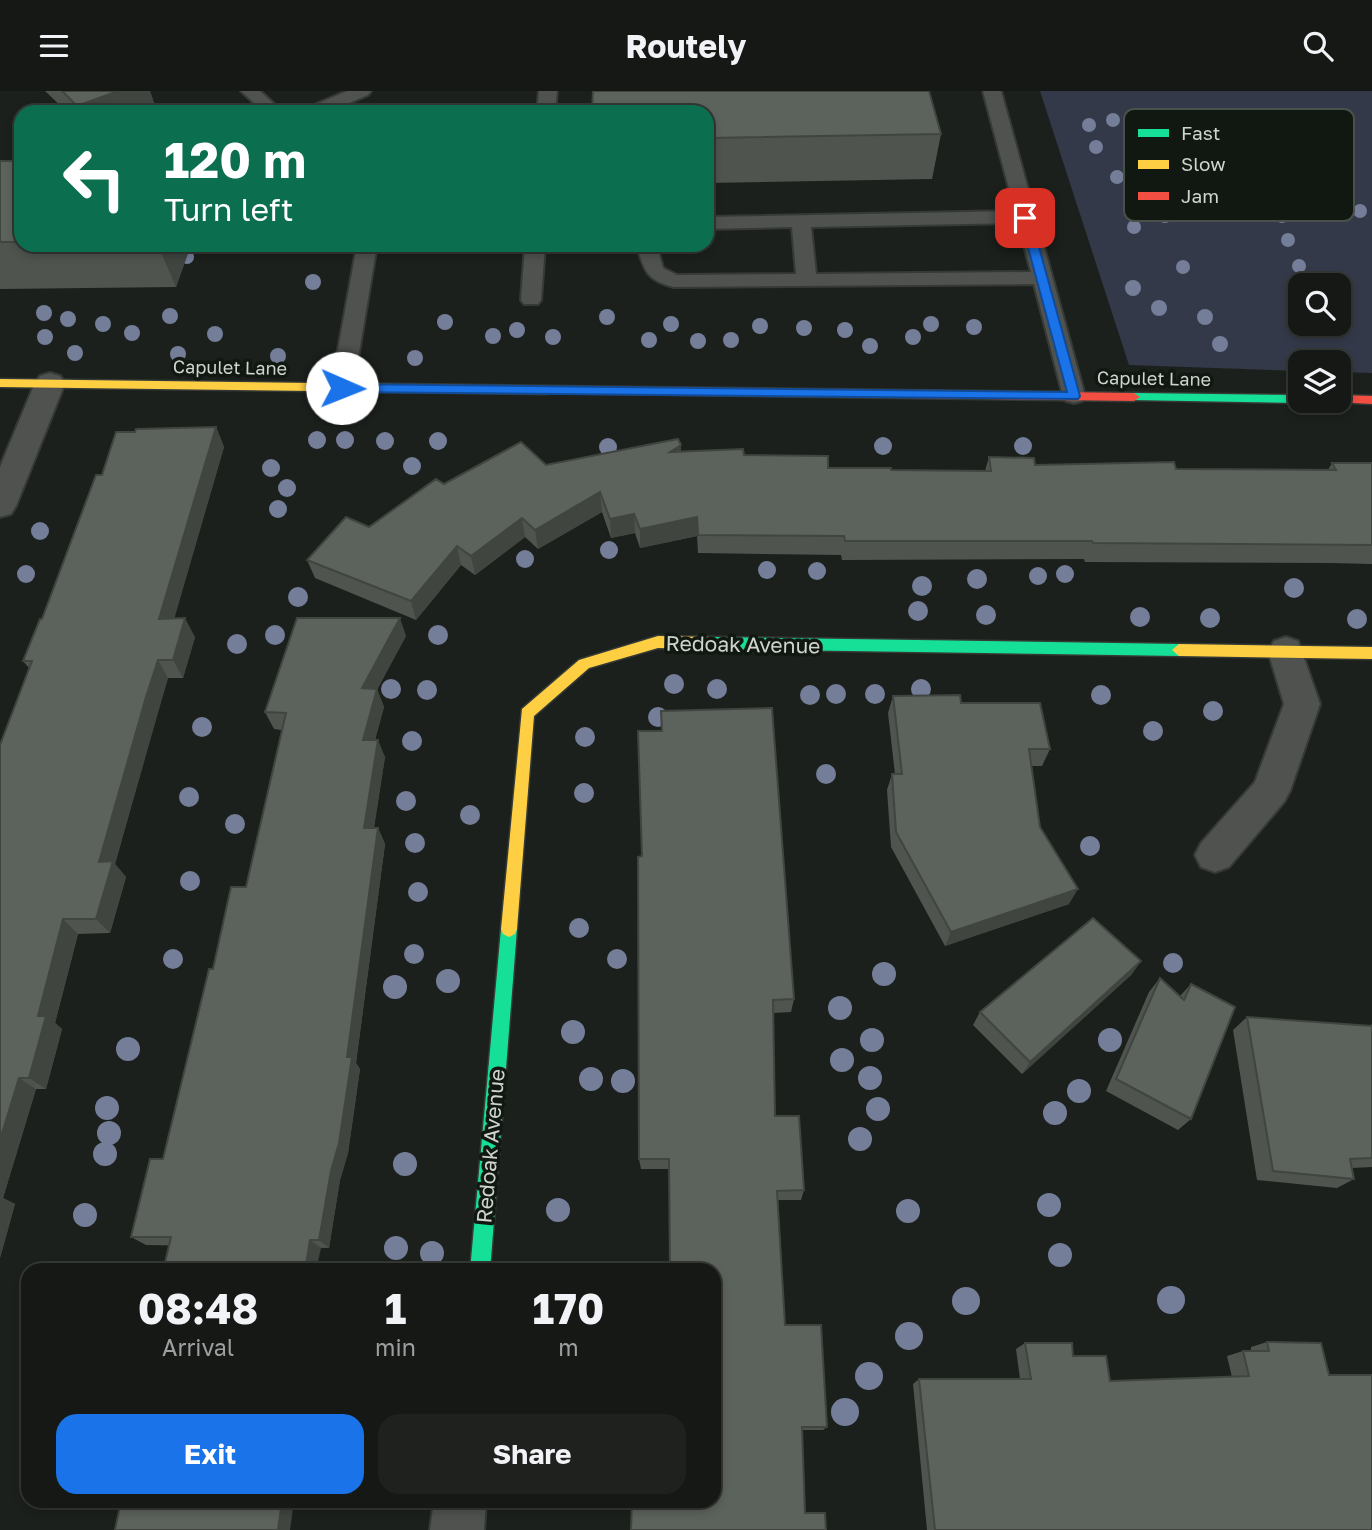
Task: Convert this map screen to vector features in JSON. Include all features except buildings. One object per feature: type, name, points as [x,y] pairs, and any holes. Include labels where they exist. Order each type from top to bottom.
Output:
[{"type":"street","name":"Capulet Lane","points":[[0,383],[1288,399]]},
{"type":"street","points":[[0,506],[50,383]]},
{"type":"street","points":[[1351,399],[1372,400]]},
{"type":"street","name":"Redoak Avenue","points":[[481,1263],[527,713],[584,664],[658,642],[1372,653]]},
{"type":"street","points":[[1215,855],[1271,791],[1303,704],[1286,652]]},
{"type":"street","points":[[457,1530],[459,1508]]},
{"type":"lane","points":[[250,91],[266,105]]},
{"type":"lane","points":[[329,105],[362,91]]},
{"type":"lane","points":[[992,91],[1074,396]]},
{"type":"lane","points":[[714,223],[1025,218]]},
{"type":"lane","points":[[801,221],[807,280]]},
{"type":"lane","points":[[342,388],[366,252]]},
{"type":"lane","points":[[531,300],[534,252]]},
{"type":"lane","points":[[649,252],[654,271],[674,281],[1041,278]]},
{"type":"shaded area","points":[[1040,91],[1372,91],[1372,373],[1351,372],[1351,350],[1288,350],[1288,371],[1129,365]]},
{"type":"traffic: fast","points":[[1134,397],[1288,399]]},
{"type":"traffic: fast","points":[[712,643],[1179,650]]},
{"type":"traffic: fast","points":[[481,1263],[509,929]]},
{"type":"traffic: slow","points":[[0,383],[547,390]]},
{"type":"traffic: slow","points":[[509,929],[527,713],[584,664],[658,642],[712,643]]},
{"type":"traffic: slow","points":[[1179,650],[1372,653]]},
{"type":"traffic: jam","points":[[547,390],[1134,397]]},
{"type":"traffic: jam","points":[[1351,399],[1372,400]]},
{"type":"route","points":[[342,388],[1074,396],[1025,218]]}]
